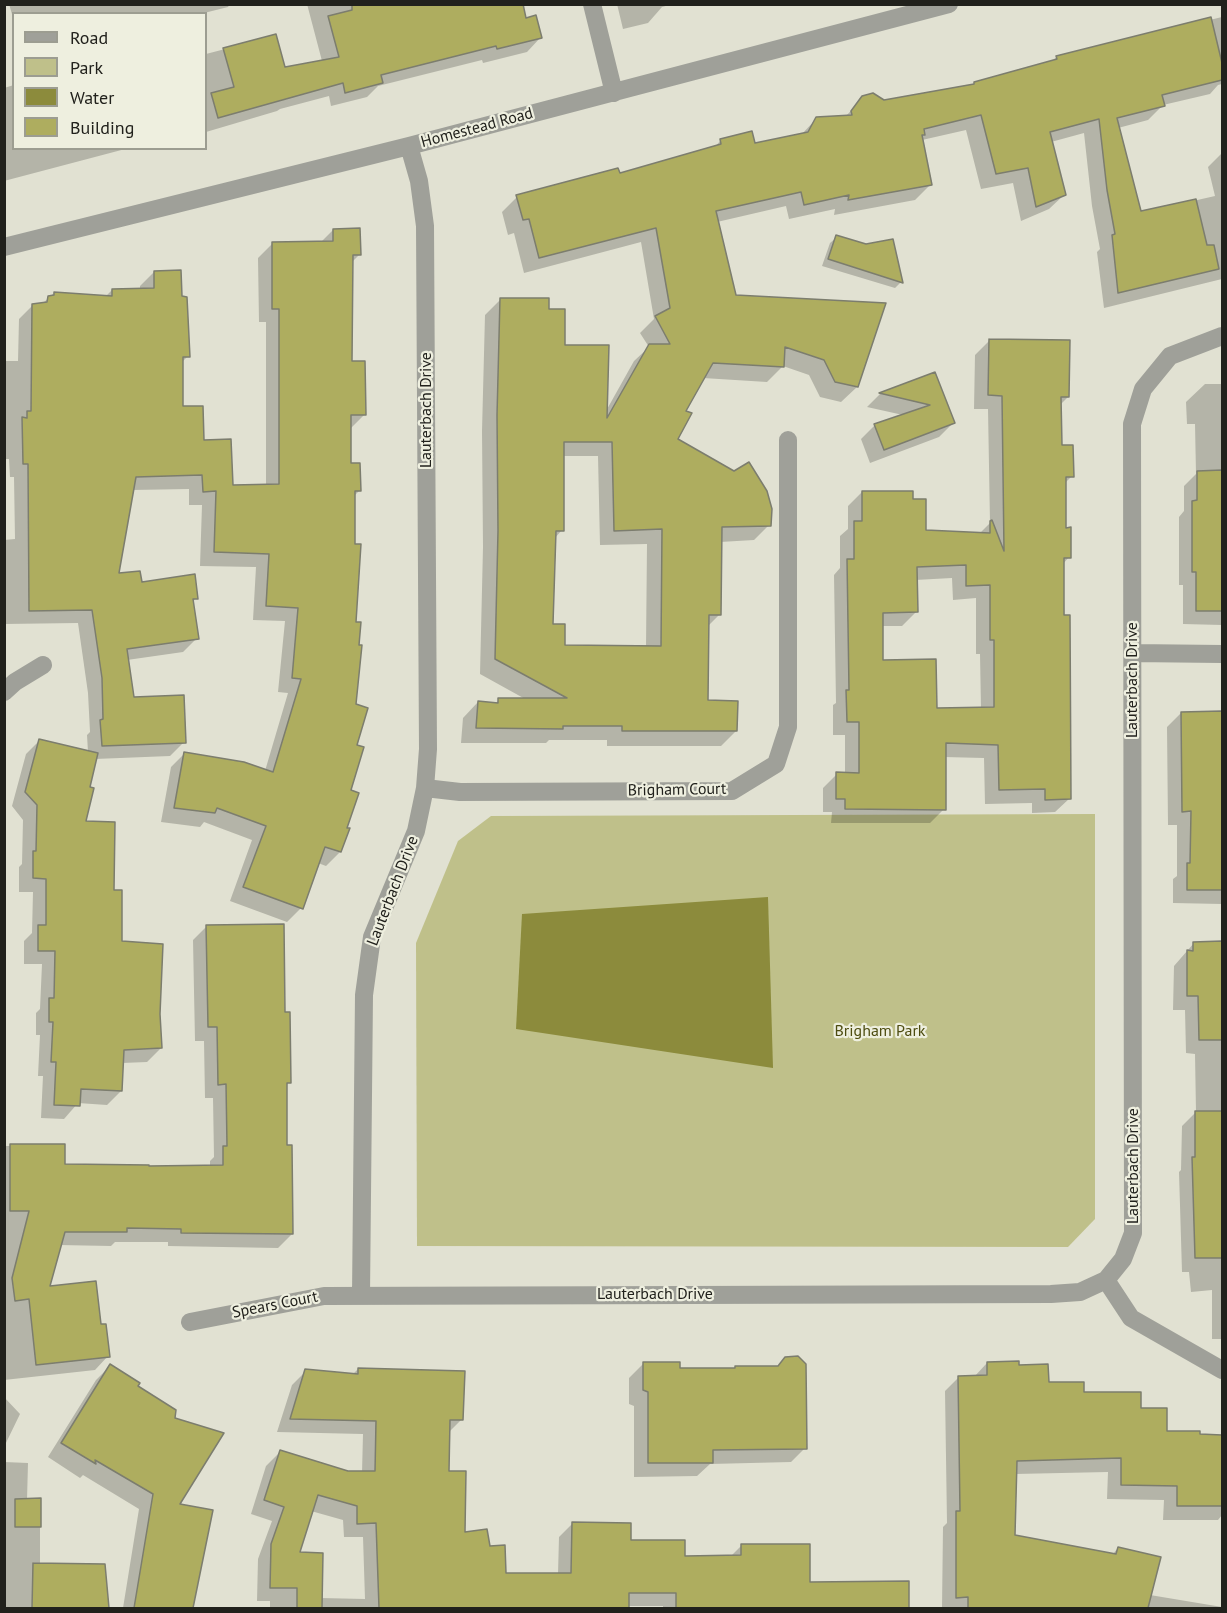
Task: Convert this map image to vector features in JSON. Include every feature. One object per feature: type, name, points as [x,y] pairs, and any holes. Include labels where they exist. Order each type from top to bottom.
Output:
[{"type":"street","points":[[592,4],[614,93]]},
{"type":"street","name":"Homestead Road","points":[[4,247],[409,146],[949,4]]},
{"type":"street","name":"Lauterbach Drive","points":[[409,146],[419,181],[425,226],[428,749],[425,788],[416,831],[372,937],[364,995],[362,1295],[1051,1294],[1080,1293],[1106,1280],[1123,1259],[1133,1233],[1132,424],[1143,389],[1170,356],[1222,336]]},
{"type":"street","name":"Brigham Court","points":[[425,788],[460,792],[732,791],[776,764],[788,727],[788,440]]},
{"type":"street","points":[[1132,653],[1222,654]]},
{"type":"street","points":[[4,692],[15,682],[43,665]]},
{"type":"street","points":[[1106,1280],[1131,1318],[1222,1370]]},
{"type":"street","name":"Spears Court","points":[[190,1322],[324,1296],[362,1295]]},
{"type":"green space","name":"Brigham Park","points":[[1095,814],[1095,1219],[1068,1247],[417,1246],[416,943],[458,841],[491,816]]},
{"type":"water","points":[[768,897],[773,1068],[516,1029],[522,914]]},
{"type":"building","points":[[352,4],[523,4],[526,18],[536,15],[542,38],[497,49],[496,46],[381,75],[383,83],[345,93],[343,83],[218,118],[211,93],[234,87],[223,48],[276,34],[285,67],[339,57],[328,16],[352,10]]},
{"type":"building","points":[[1211,17],[1222,63],[1222,80],[1162,95],[1165,106],[1117,118],[1141,211],[1196,199],[1207,245],[1214,245],[1219,269],[1118,293],[1112,235],[1115,234],[1107,190],[1099,119],[1050,132],[1066,195],[1036,207],[1028,168],[996,174],[981,115],[924,129],[925,135],[922,135],[932,185],[848,200],[849,195],[804,205],[801,192],[716,211],[736,295],[886,303],[858,387],[835,382],[824,360],[785,347],[784,367],[713,363],[686,411],[692,413],[678,439],[734,471],[749,462],[767,491],[772,509],[771,526],[722,527],[721,615],[709,615],[708,700],[738,701],[737,731],[622,731],[622,726],[563,726],[563,729],[476,728],[478,701],[498,703],[498,698],[567,698],[495,659],[500,298],[549,298],[549,309],[565,309],[565,345],[609,345],[607,418],[649,344],[670,344],[655,316],[670,308],[656,228],[539,258],[529,219],[523,220],[516,195],[618,168],[620,173],[721,144],[720,139],[752,131],[755,143],[808,132],[816,117],[852,115],[851,111],[862,96],[873,93],[884,100],[974,84],[974,82],[1057,59],[1056,56]],"holes":[[[564,442],[612,442],[614,531],[662,529],[661,646],[565,645],[565,624],[553,624],[556,531],[564,531]]]},
{"type":"building","points":[[360,228],[361,255],[353,255],[352,361],[365,361],[366,415],[351,415],[351,463],[360,463],[361,491],[355,491],[355,544],[361,544],[356,622],[361,622],[359,645],[362,645],[356,704],[368,708],[357,745],[364,747],[351,790],[359,793],[347,828],[350,828],[341,852],[325,847],[303,909],[243,887],[266,826],[217,808],[215,813],[174,808],[184,752],[244,762],[273,772],[301,679],[292,678],[298,608],[266,606],[269,554],[214,552],[216,491],[203,492],[202,475],[136,477],[119,573],[140,571],[142,582],[195,574],[198,599],[193,599],[199,639],[127,649],[134,697],[184,695],[186,743],[102,746],[100,720],[103,719],[102,678],[92,610],[29,611],[28,464],[23,464],[22,417],[27,418],[27,411],[31,411],[32,304],[47,302],[48,296],[54,295],[54,292],[112,296],[112,289],[154,288],[154,271],[181,270],[182,296],[187,297],[190,357],[183,357],[183,406],[203,406],[204,440],[231,439],[233,485],[279,484],[279,309],[272,309],[272,242],[333,241],[333,229]]},
{"type":"building","points":[[836,235],[866,244],[893,239],[903,283],[828,259]]},
{"type":"building","points":[[989,339],[1070,340],[1069,397],[1061,397],[1062,445],[1073,445],[1074,477],[1066,477],[1066,528],[1071,527],[1071,558],[1064,558],[1064,615],[1070,615],[1071,799],[1045,800],[1045,789],[999,790],[998,745],[946,743],[946,810],[845,809],[845,799],[836,799],[836,772],[859,773],[859,722],[847,722],[846,690],[849,690],[847,559],[854,559],[854,521],[862,521],[862,491],[913,491],[913,499],[926,499],[926,530],[990,533],[990,521],[992,520],[1004,551],[1002,396],[988,395]],"holes":[[[966,565],[966,586],[990,585],[990,640],[994,640],[994,707],[937,708],[936,659],[883,660],[883,613],[918,612],[917,567]]]},
{"type":"building","points":[[935,372],[955,423],[884,450],[874,424],[930,405],[879,393]]},
{"type":"building","points":[[1222,470],[1222,611],[1196,611],[1196,572],[1192,572],[1192,501],[1197,500],[1197,471]]},
{"type":"building","points":[[1222,711],[1222,890],[1187,890],[1191,811],[1182,812],[1181,712]]},
{"type":"building","points":[[39,739],[98,753],[90,787],[94,788],[86,821],[115,822],[114,890],[122,890],[122,941],[163,944],[160,1014],[162,1048],[124,1050],[122,1091],[81,1089],[80,1106],[54,1105],[56,1062],[51,1062],[53,1022],[49,1022],[49,998],[54,998],[55,951],[38,951],[38,925],[46,925],[46,879],[33,878],[37,805],[25,792]]},
{"type":"building","points":[[284,924],[285,1012],[290,1012],[291,1083],[287,1083],[287,1145],[292,1145],[293,1234],[181,1233],[181,1229],[127,1228],[127,1232],[65,1232],[50,1286],[96,1281],[101,1324],[106,1324],[110,1357],[36,1365],[29,1299],[15,1301],[12,1278],[29,1211],[10,1211],[10,1144],[65,1144],[65,1164],[223,1165],[223,1146],[227,1146],[226,1084],[218,1085],[217,1027],[208,1027],[206,925]]},
{"type":"building","points":[[1222,941],[1222,1040],[1199,1040],[1198,996],[1187,996],[1187,950],[1193,951],[1193,942]]},
{"type":"building","points":[[1195,1111],[1222,1111],[1222,1258],[1195,1258],[1192,1157],[1195,1157]]},
{"type":"building","points":[[798,1356],[806,1364],[807,1449],[713,1450],[713,1463],[648,1463],[648,1392],[643,1390],[643,1362],[680,1362],[680,1368],[735,1368],[735,1366],[778,1366],[785,1357]]},
{"type":"building","points":[[1019,1361],[1019,1365],[1048,1364],[1049,1382],[1084,1382],[1084,1392],[1141,1392],[1141,1408],[1167,1408],[1167,1431],[1200,1431],[1200,1434],[1222,1435],[1222,1506],[1177,1506],[1177,1486],[1121,1485],[1121,1458],[1017,1461],[1015,1535],[1116,1554],[1118,1547],[1161,1557],[1148,1608],[968,1608],[968,1597],[956,1598],[956,1511],[960,1511],[958,1376],[987,1375],[987,1362]]},
{"type":"building","points":[[110,1364],[140,1383],[138,1386],[176,1410],[175,1418],[224,1433],[180,1504],[213,1510],[193,1608],[134,1608],[153,1494],[61,1443]]},
{"type":"building","points":[[358,1368],[465,1371],[463,1420],[450,1420],[449,1471],[466,1471],[465,1532],[487,1529],[490,1546],[505,1545],[506,1573],[571,1573],[572,1522],[631,1523],[631,1540],[685,1540],[685,1556],[741,1555],[741,1544],[810,1544],[810,1582],[909,1581],[909,1608],[676,1608],[676,1593],[629,1593],[629,1608],[379,1608],[376,1523],[357,1524],[357,1506],[318,1495],[300,1552],[323,1553],[322,1608],[297,1608],[297,1588],[270,1588],[271,1544],[284,1507],[264,1500],[280,1450],[348,1471],[375,1471],[376,1421],[290,1419],[305,1369],[358,1374]]},
{"type":"building","points":[[41,1498],[41,1527],[15,1527],[15,1499]]},
{"type":"building","points":[[33,1563],[105,1564],[109,1608],[32,1608]]}]
